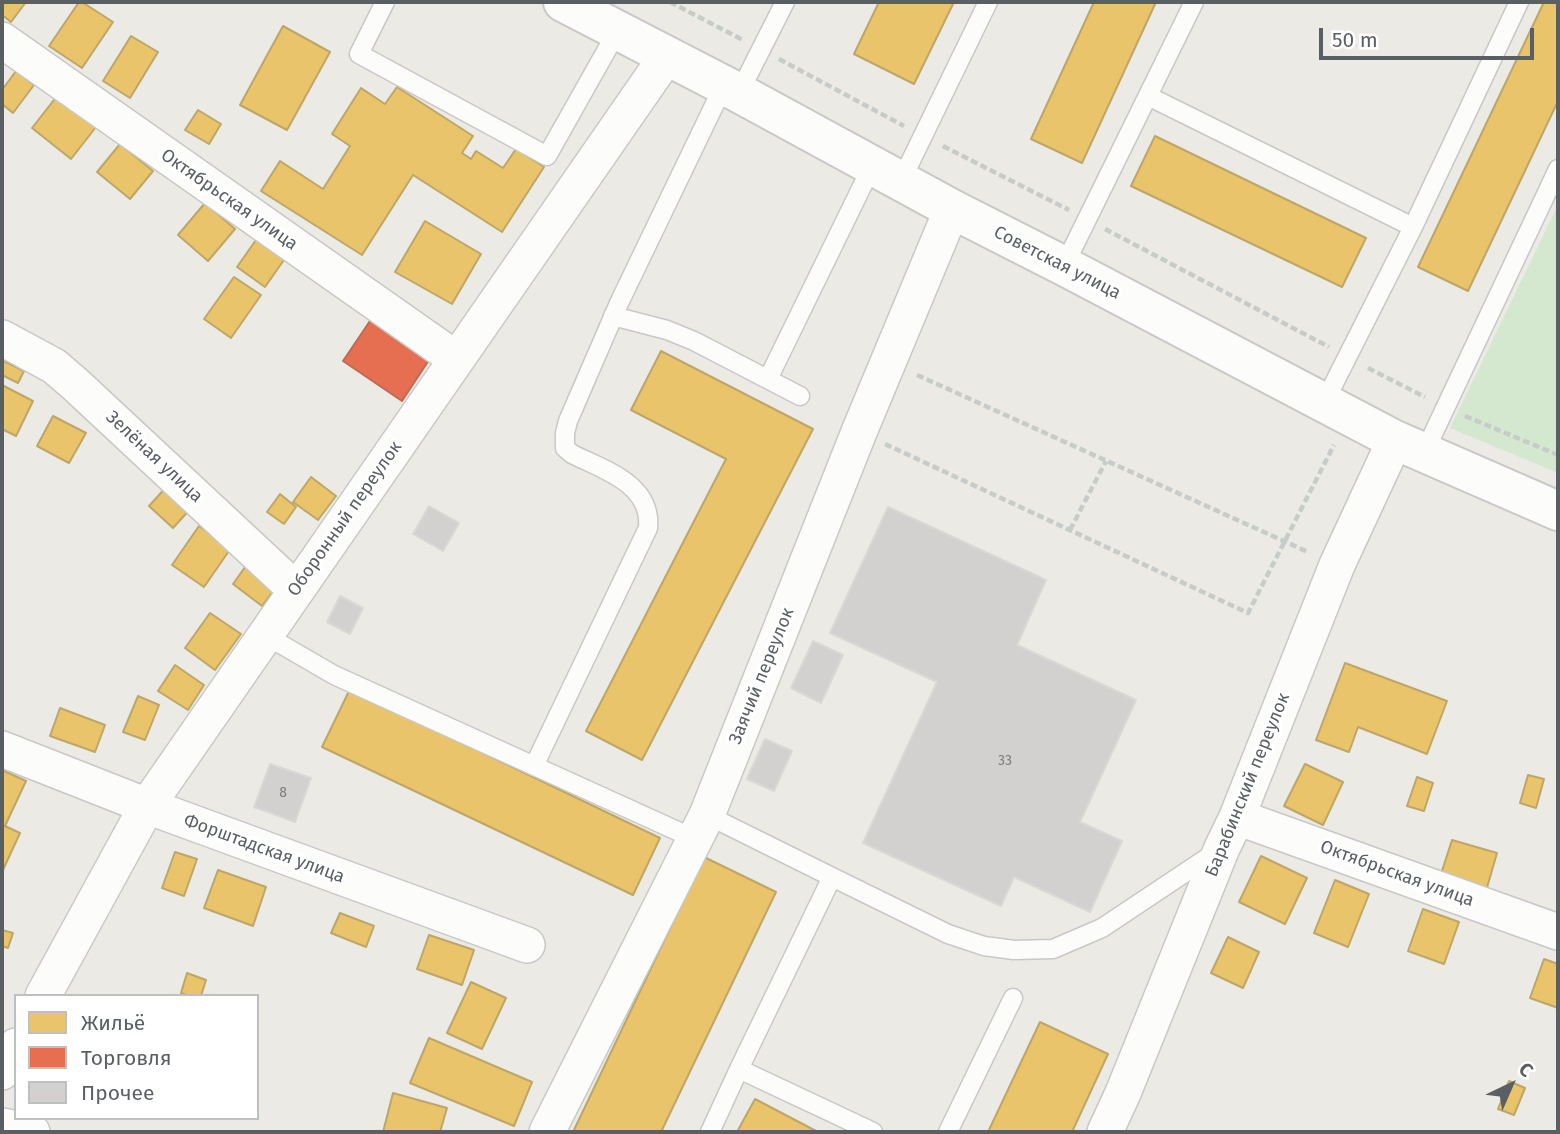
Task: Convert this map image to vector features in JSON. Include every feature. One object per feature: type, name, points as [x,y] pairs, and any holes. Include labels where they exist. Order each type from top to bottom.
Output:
[{"type":"street","name":"Советская улица","points":[[563,2],[1324,403],[1410,446],[1558,511]]},
{"type":"street","name":"Октябрьская улица","points":[[2,40],[456,359]]},
{"type":"street","name":"Оборонный переулок","points":[[45,994],[147,806],[667,56]]},
{"type":"street","name":"Заячий переулок","points":[[547,1132],[701,827],[859,432],[952,209]]},
{"type":"street","name":"Зелёная улица","points":[[2,338],[54,366],[296,590]]},
{"type":"street","name":"Барабинский переулок","points":[[1105,1132],[1237,817],[1337,565],[1410,446]]},
{"type":"street","name":"Форштадская улица","points":[[2,749],[147,806],[527,945]]},
{"type":"street","name":"Октябрьская улица","points":[[1237,817],[1558,932]]},
{"type":"street","points":[[2,1072],[14,1050]]},
{"type":"street","points":[[2,1126],[32,1132]]},
{"type":"lane","points":[[385,2],[359,54],[547,156],[618,30]]},
{"type":"lane","points":[[534,766],[648,528],[649,514],[636,491],[625,481],[572,454],[565,447],[568,421],[613,316],[731,89],[761,50],[785,2]]},
{"type":"lane","points":[[768,379],[887,173],[924,136],[988,2]]},
{"type":"lane","points":[[1064,266],[1194,2]]},
{"type":"lane","points":[[1324,403],[1413,227],[1520,2]]},
{"type":"lane","points":[[1148,96],[1413,227]]},
{"type":"lane","points":[[1410,446],[1558,169]]},
{"type":"lane","points":[[613,316],[667,330],[694,341],[800,396]]},
{"type":"lane","points":[[265,635],[334,675],[534,766],[832,877],[948,934],[984,946],[1014,950],[1053,949],[1102,928],[1222,848]]},
{"type":"lane","points":[[710,1132],[832,877]]},
{"type":"lane","points":[[948,1132],[1013,998]]},
{"type":"lane","points":[[740,1069],[873,1132]]},
{"type":"path","points":[[670,2],[1372,370]]},
{"type":"path","points":[[889,362],[1337,565]]},
{"type":"path","points":[[859,432],[1248,613],[1335,442]]},
{"type":"path","points":[[1070,530],[1106,461]]},
{"type":"green space","points":[[1558,205],[1558,473],[1450,428]]},
{"type":"building: Жильё","points":[[2,2],[26,2],[11,22],[2,15]]},
{"type":"building: Жильё","points":[[79,2],[113,22],[82,68],[49,46]]},
{"type":"building: Жильё","points":[[879,2],[954,2],[914,84],[854,54]]},
{"type":"building: Жильё","points":[[1094,2],[1156,2],[1082,163],[1031,139]]},
{"type":"building: Жильё","points":[[1544,2],[1558,2],[1558,101],[1468,291],[1418,267]]},
{"type":"building: Жильё","points":[[283,26],[330,52],[287,130],[240,105]]},
{"type":"building: Жильё","points":[[131,36],[158,52],[130,98],[103,81]]},
{"type":"building: Жильё","points":[[16,71],[34,85],[13,113],[2,104],[2,90]]},
{"type":"building: Жильё","points":[[397,87],[473,136],[462,153],[471,159],[476,151],[503,168],[516,149],[544,167],[502,232],[413,175],[362,255],[261,191],[280,161],[323,189],[350,146],[332,134],[361,88],[385,104]]},
{"type":"building: Жильё","points":[[57,96],[96,127],[71,159],[32,128]]},
{"type":"building: Жильё","points":[[198,110],[221,124],[209,144],[185,130]]},
{"type":"building: Жильё","points":[[1155,136],[1366,238],[1342,287],[1131,186]]},
{"type":"building: Жильё","points":[[120,144],[153,171],[130,199],[97,172]]},
{"type":"building: Жильё","points":[[205,203],[235,229],[208,261],[178,235]]},
{"type":"building: Жильё","points":[[425,221],[481,254],[452,304],[395,272]]},
{"type":"building: Жильё","points":[[258,237],[286,257],[265,287],[237,267]]},
{"type":"building: Жильё","points":[[234,277],[261,295],[231,338],[204,319]]},
{"type":"building: Жильё","points":[[661,351],[813,429],[642,760],[586,731],[726,459],[631,410]]},
{"type":"building: Жильё","points":[[2,360],[24,371],[18,383],[2,375]]},
{"type":"building: Жильё","points":[[2,385],[33,401],[16,436],[2,429]]},
{"type":"building: Жильё","points":[[53,416],[86,433],[69,463],[37,446]]},
{"type":"building: Жильё","points":[[311,477],[336,496],[318,520],[293,502]]},
{"type":"building: Жильё","points":[[169,484],[193,506],[173,528],[149,506]]},
{"type":"building: Жильё","points":[[280,494],[296,507],[284,524],[267,512]]},
{"type":"building: Жильё","points":[[199,526],[231,548],[204,587],[172,565]]},
{"type":"building: Жильё","points":[[245,567],[274,590],[262,606],[233,584]]},
{"type":"building: Жильё","points":[[210,613],[241,634],[215,670],[185,648]]},
{"type":"building: Жильё","points":[[1345,663],[1447,701],[1427,754],[1358,727],[1349,752],[1316,740]]},
{"type":"building: Жильё","points":[[175,665],[204,685],[188,710],[158,691]]},
{"type":"building: Жильё","points":[[350,689],[660,838],[633,895],[322,747]]},
{"type":"building: Жильё","points":[[138,696],[159,705],[145,740],[123,732]]},
{"type":"building: Жильё","points":[[60,708],[105,725],[95,752],[50,736]]},
{"type":"building: Жильё","points":[[1305,764],[1343,782],[1323,825],[1284,806]]},
{"type":"building: Жильё","points":[[2,770],[26,781],[5,826],[20,833],[3,870]]},
{"type":"building: Жильё","points":[[1528,775],[1544,779],[1536,808],[1520,803]]},
{"type":"building: Жильё","points":[[1417,777],[1433,783],[1424,811],[1407,806]]},
{"type":"building: Жильё","points":[[1452,840],[1497,853],[1486,891],[1440,877]]},
{"type":"building: Жильё","points":[[175,852],[197,859],[184,896],[162,888]]},
{"type":"building: Жильё","points":[[1261,856],[1307,878],[1285,924],[1239,902]]},
{"type":"building: Жильё","points":[[704,857],[776,892],[661,1132],[573,1132]]},
{"type":"building: Жильё","points":[[218,870],[266,887],[253,926],[204,908]]},
{"type":"building: Жильё","points":[[1335,880],[1369,894],[1348,947],[1314,933]]},
{"type":"building: Жильё","points":[[1423,909],[1459,922],[1444,964],[1408,951]]},
{"type":"building: Жильё","points":[[340,913],[374,926],[366,947],[331,933]]},
{"type":"building: Жильё","points":[[2,930],[13,933],[8,948],[2,946]]},
{"type":"building: Жильё","points":[[429,935],[474,950],[462,985],[417,969]]},
{"type":"building: Жильё","points":[[1228,937],[1259,952],[1243,988],[1211,973]]},
{"type":"building: Жильё","points":[[1544,959],[1558,964],[1558,1008],[1530,998]]},
{"type":"building: Жильё","points":[[187,973],[206,980],[202,994],[181,993]]},
{"type":"building: Жильё","points":[[471,982],[506,998],[482,1049],[447,1033]]},
{"type":"building: Жильё","points":[[1040,1022],[1108,1054],[1072,1132],[988,1132]]},
{"type":"building: Жильё","points":[[429,1038],[532,1082],[514,1126],[410,1083]]},
{"type":"building: Жильё","points":[[1509,1081],[1525,1088],[1514,1115],[1498,1109]]},
{"type":"building: Жильё","points":[[393,1093],[447,1108],[440,1132],[383,1132]]},
{"type":"building: Жильё","points":[[755,1099],[818,1132],[737,1132]]},
{"type":"building: Торговля","points":[[372,318],[431,357],[402,401],[343,361]]},
{"type":"building: Прочее","points":[[429,506],[459,523],[443,551],[413,534]]},
{"type":"building: Прочее","points":[[888,507],[1046,580],[1017,645],[1136,700],[1080,822],[1122,841],[1090,912],[1014,877],[1001,906],[863,843],[937,682],[830,633]]},
{"type":"building: Прочее","points":[[340,596],[363,608],[350,634],[327,622]]},
{"type":"building: Прочее","points":[[813,641],[843,655],[821,703],[791,688]]},
{"type":"building: Прочее","points":[[765,739],[792,751],[774,791],[747,779]]},
{"type":"building: Прочее","points":[[270,764],[311,778],[295,822],[254,807]]}]
